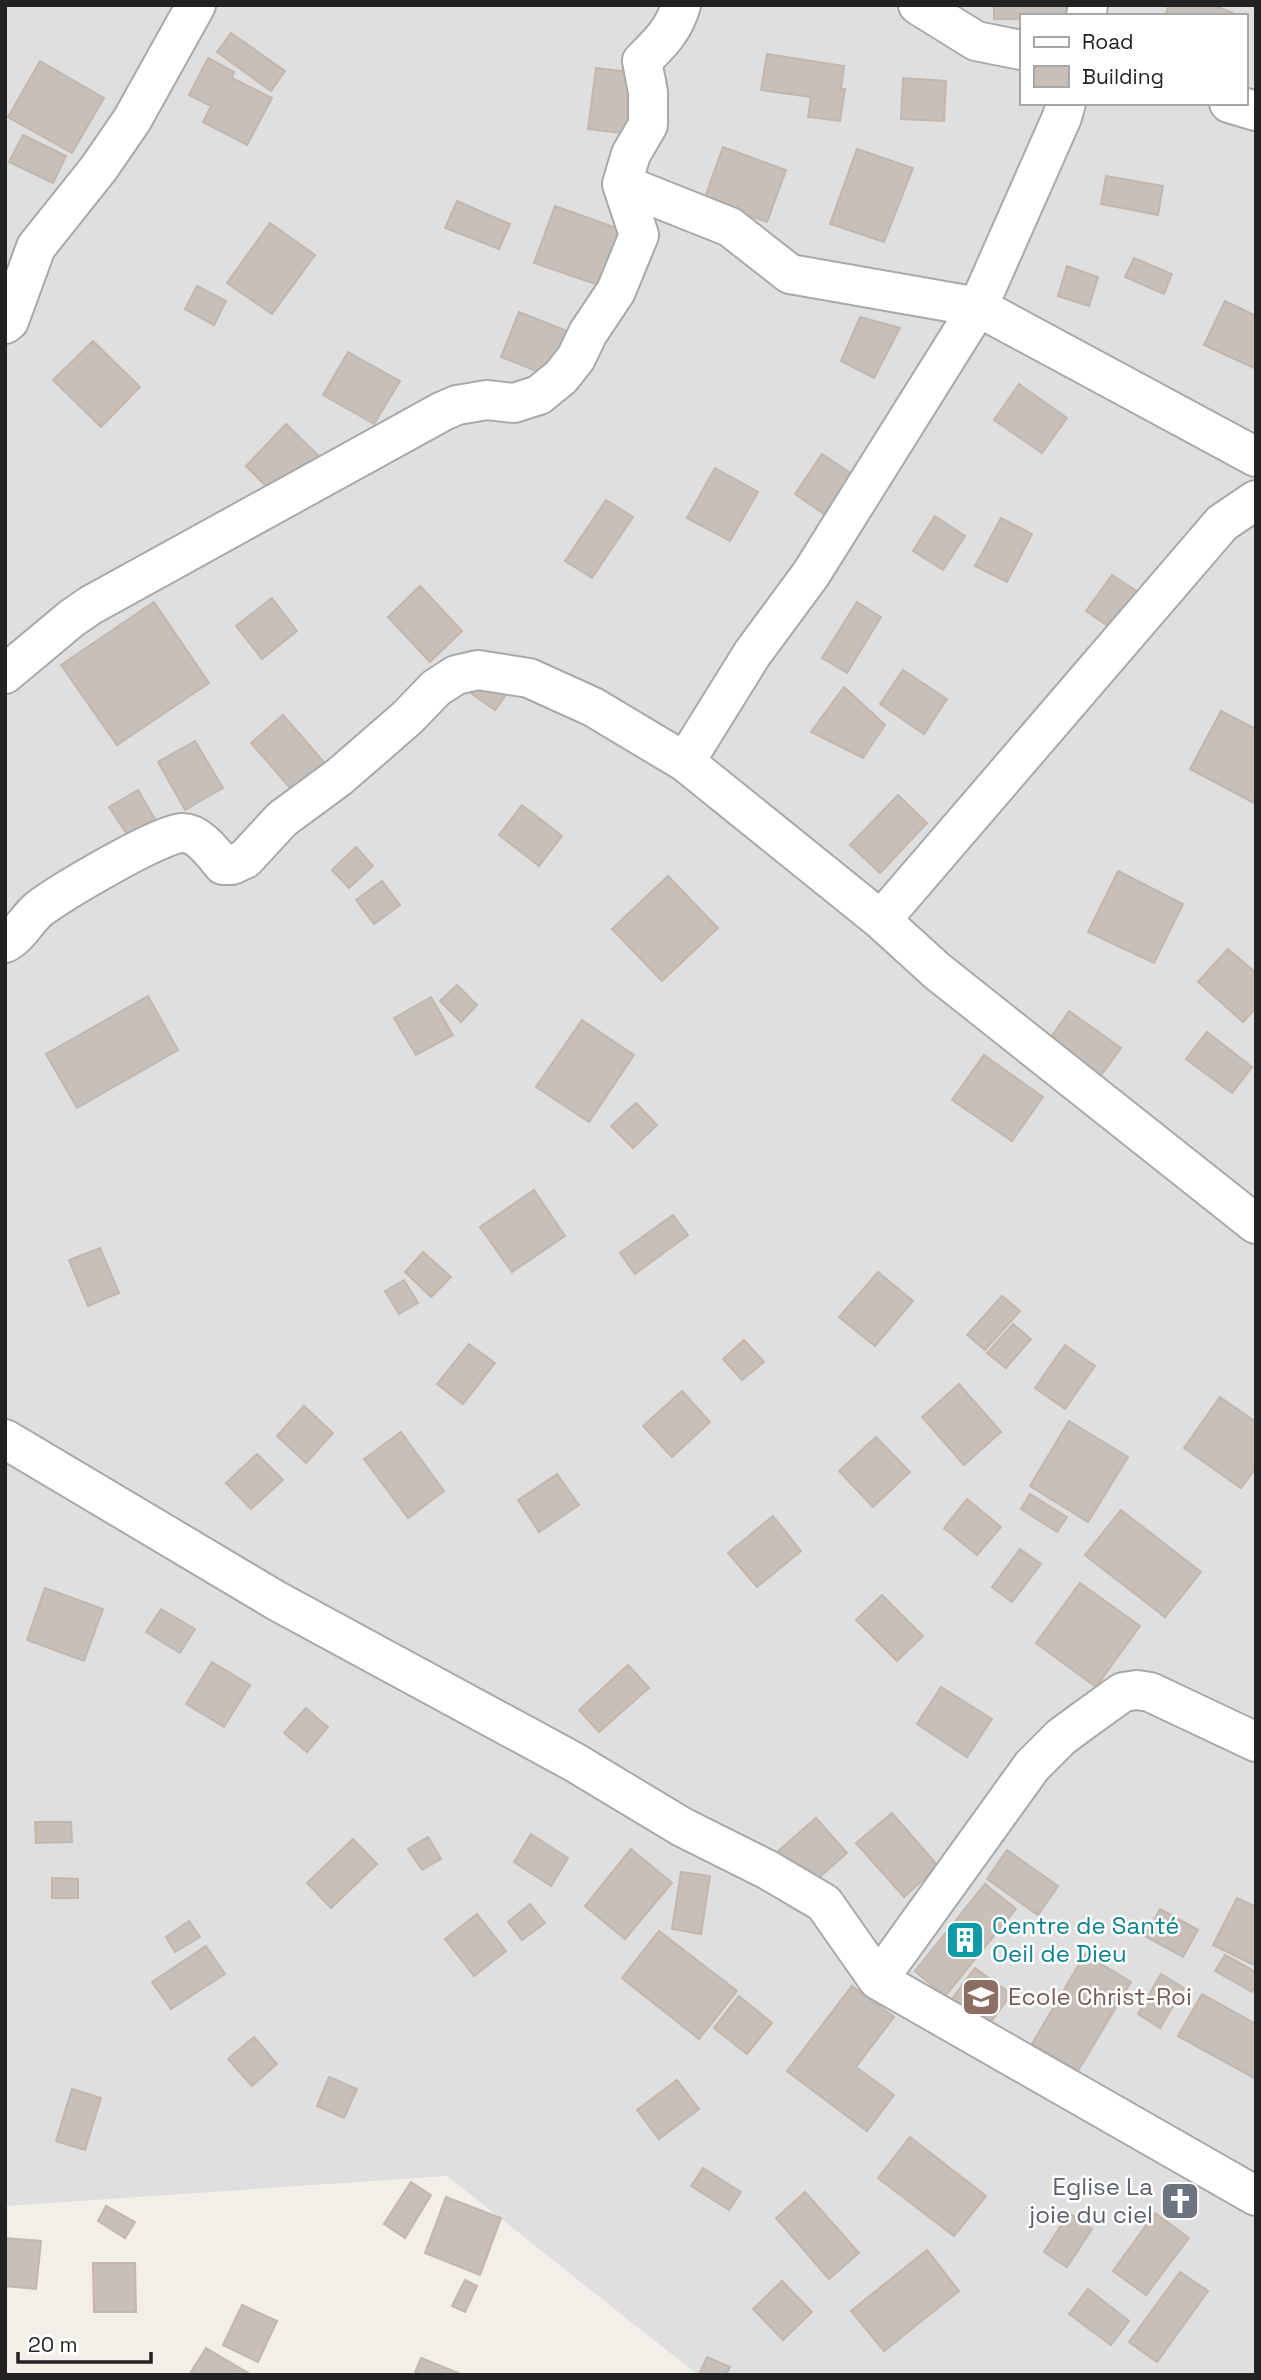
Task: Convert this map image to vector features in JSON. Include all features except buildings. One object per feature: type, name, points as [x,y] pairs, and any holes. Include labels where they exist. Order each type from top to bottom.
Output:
[{"type":"street","points":[[5,324],[9,321],[36,247],[132,120],[196,5]]},
{"type":"street","points":[[5,674],[91,605],[443,411],[457,405],[487,400],[514,403],[539,395],[561,377],[576,358],[588,333],[616,291],[639,235],[622,184],[631,154],[648,125],[648,92],[642,61],[676,22],[681,5]]},
{"type":"street","points":[[918,5],[976,41],[1020,50]]},
{"type":"street","points":[[685,762],[752,653],[811,574],[978,307],[1065,105]]},
{"type":"street","points":[[1236,105],[1256,111]]},
{"type":"street","points":[[622,184],[730,227],[790,274],[978,307],[1256,457]]},
{"type":"street","points":[[881,920],[1222,523],[1256,500]]},
{"type":"street","points":[[5,943],[38,909],[159,840],[183,833],[199,839],[223,865],[232,865],[245,859],[282,820],[339,777],[407,718],[436,688],[456,675],[478,670],[529,678],[593,707],[685,762],[881,920],[937,971],[1250,1207]]},
{"type":"street","points":[[5,1439],[277,1601],[573,1762],[682,1827],[768,1870],[824,1903],[878,1979],[1256,2196]]},
{"type":"street","points":[[878,1979],[1032,1766],[1060,1737],[1124,1692],[1150,1692],[1256,1742]]},
{"type":"shaded area","points":[[5,5],[1256,5],[1256,2375],[698,2375],[447,2176],[5,2206]]},
{"type":"place","name":"Centre de Santé Oeil de Dieu","points":[[965,1940]]},
{"type":"place","name":"Ecole Christ-Roi","points":[[981,1997]]},
{"type":"place","name":"Eglise La joie du ciel","points":[[1180,2201]]}]
